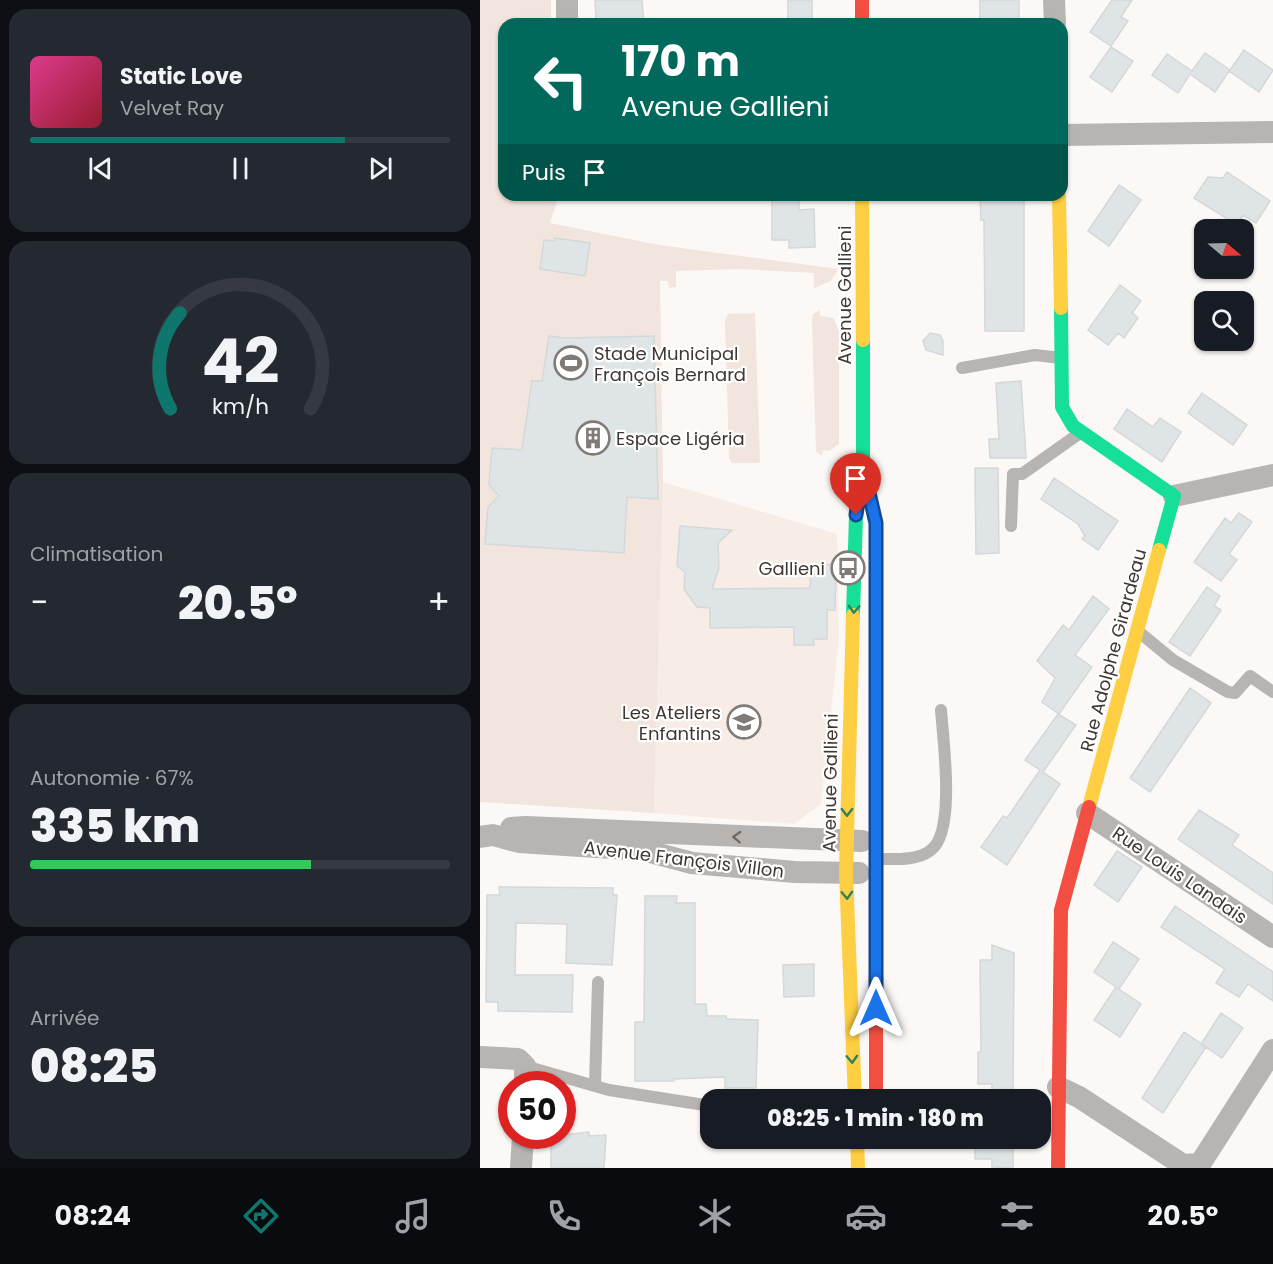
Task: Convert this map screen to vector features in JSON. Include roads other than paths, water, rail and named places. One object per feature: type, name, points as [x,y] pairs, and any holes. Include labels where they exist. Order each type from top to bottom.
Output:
[{"type":"main road","points":[[861,0],[862,18]]},
{"type":"main road","name":"Avenue Gallieni","points":[[855,1089],[846,873],[856,515],[863,467],[862,201]]},
{"type":"main road","points":[[1059,201],[1062,407],[1072,426],[1174,496]]},
{"type":"main road","name":"Avenue Gallieni","points":[[863,467],[873,512]]},
{"type":"main road","name":"Rue Adolphe Girardeau","points":[[1058,1168],[1061,910],[1174,496]]},
{"type":"main road","points":[[876,545],[876,1089]]},
{"type":"main road","points":[[857,1149],[858,1168]]},
{"type":"street","points":[[567,0],[567,18]]},
{"type":"street","points":[[1054,0],[1054,18]]},
{"type":"street","points":[[1068,135],[1273,132]]},
{"type":"street","points":[[1174,496],[1273,475]]},
{"type":"street","name":"Rue Louis Landais","points":[[1087,813],[1273,937]]},
{"type":"street","name":"Avenue François Villon","points":[[487,836],[508,829],[526,827],[848,841],[876,858]]},
{"type":"street","name":"Avenue François Villon","points":[[487,836],[519,842],[643,850],[692,863],[846,873],[876,858]]},
{"type":"street","points":[[1058,1087],[1078,1097],[1183,1165],[1200,1164],[1273,1050]]},
{"type":"street","points":[[480,1057],[518,1059],[523,1071]]},
{"type":"street","points":[[521,1168],[522,1149]]},
{"type":"lane","points":[[962,368],[1035,355],[1062,358]]},
{"type":"lane","points":[[1011,526],[1012,474],[1022,474],[1081,432]]},
{"type":"lane","points":[[1138,631],[1173,660],[1228,692],[1235,693],[1250,676],[1273,692]]},
{"type":"lane","points":[[876,858],[921,856],[933,849],[941,832],[947,787],[940,710]]},
{"type":"lane","points":[[595,1086],[598,982]]},
{"type":"lane","points":[[576,1080],[595,1086],[700,1104]]},
{"type":"place","name":"Stade Municipal François Bernard","points":[[571,363]]},
{"type":"place","name":"Espace Ligéria","points":[[593,438]]},
{"type":"place","name":"Gallieni","points":[[848,568]]},
{"type":"place","name":"Les Ateliers Enfantins","points":[[744,722]]}]
